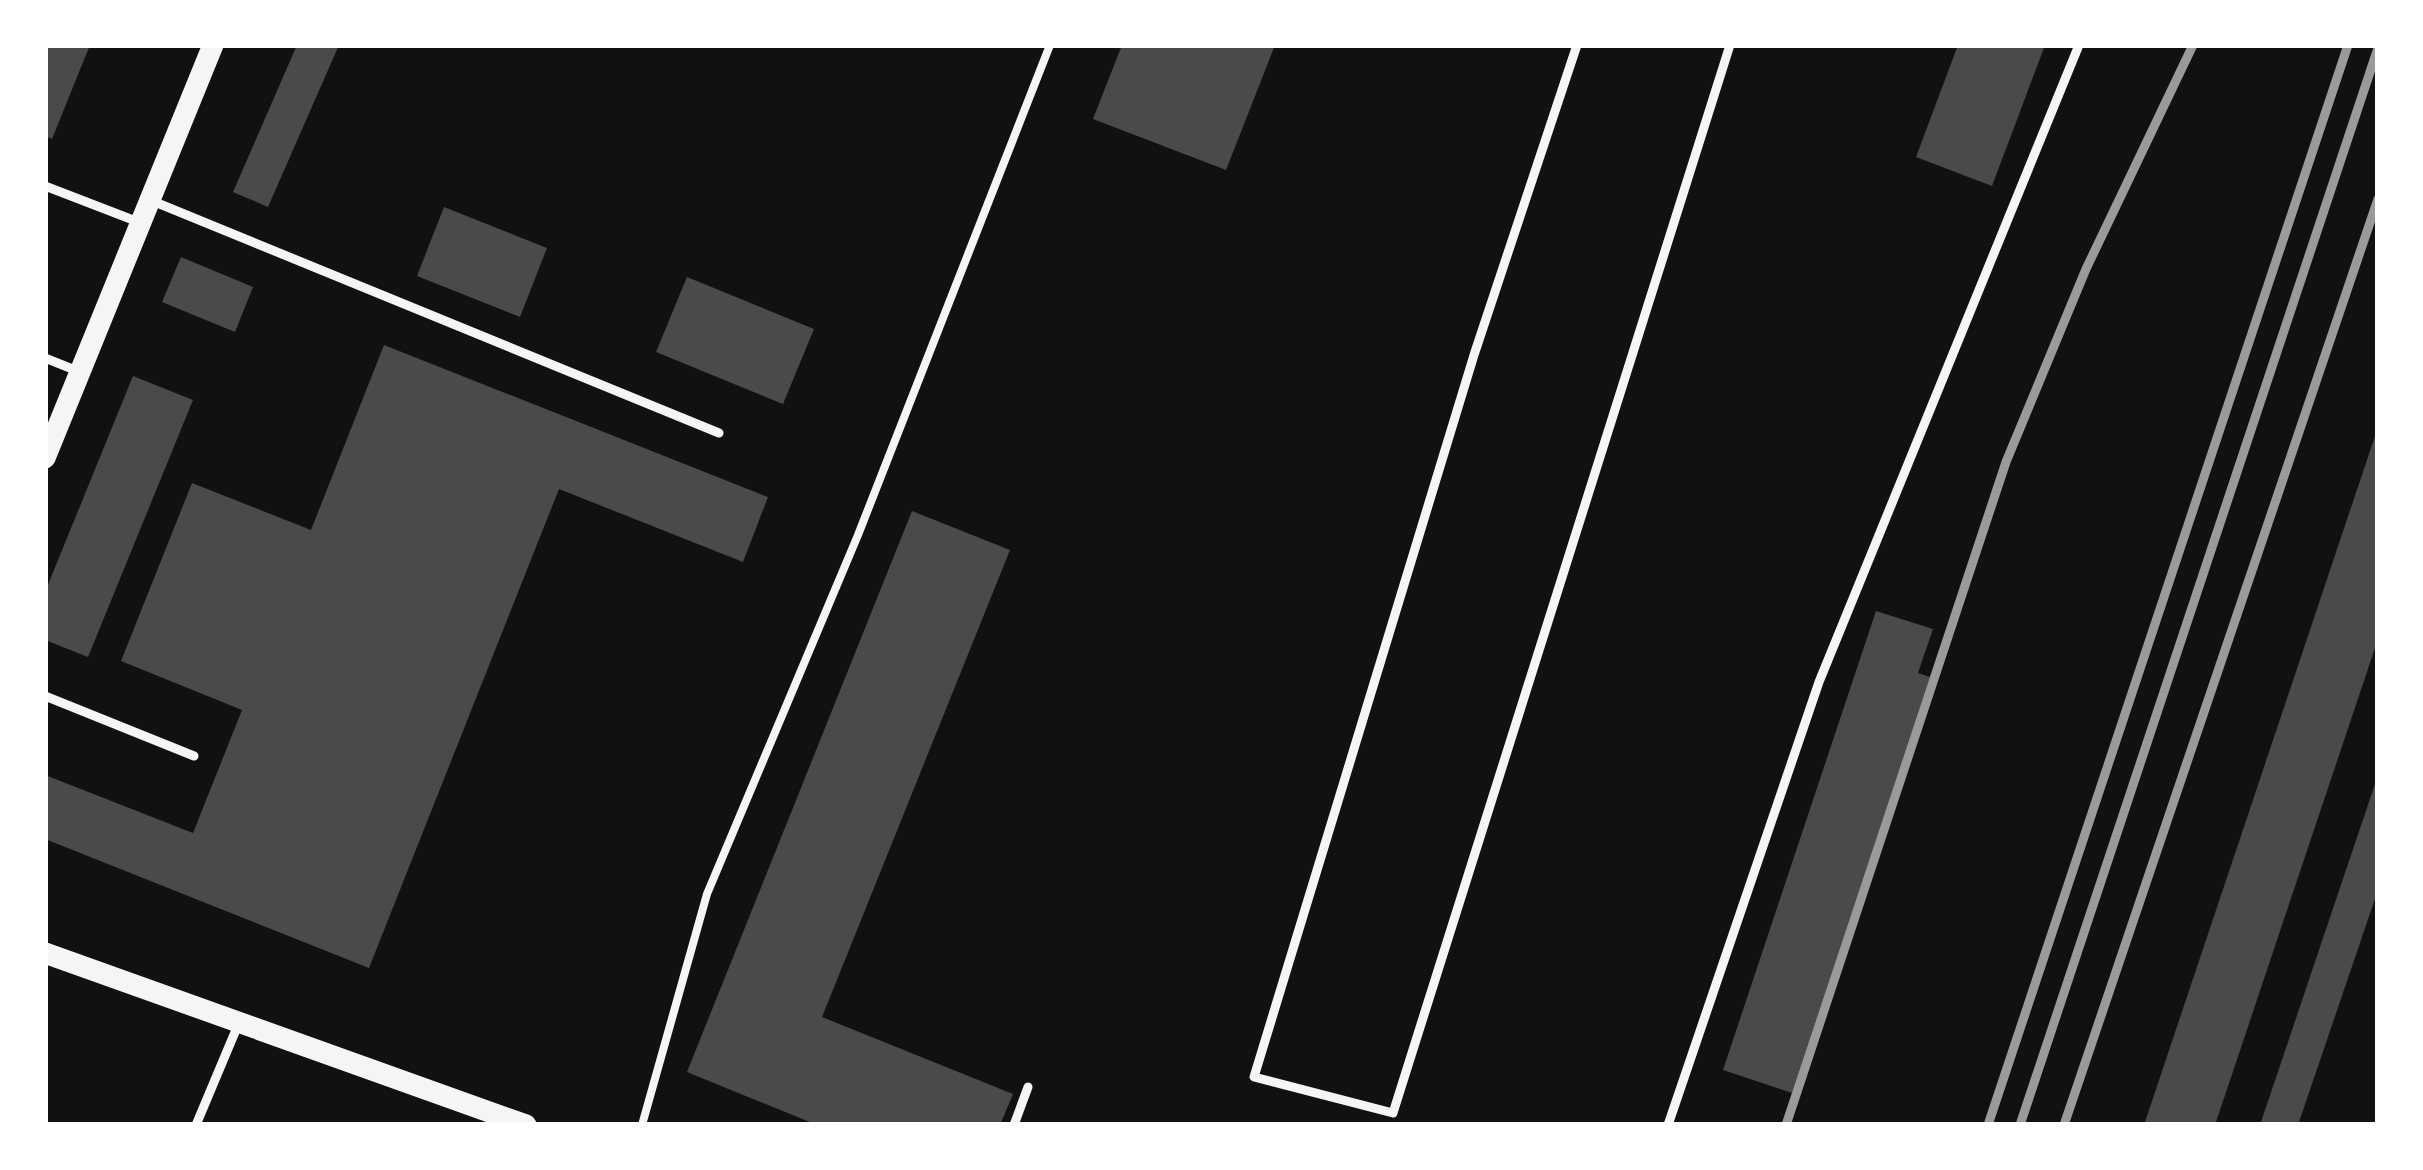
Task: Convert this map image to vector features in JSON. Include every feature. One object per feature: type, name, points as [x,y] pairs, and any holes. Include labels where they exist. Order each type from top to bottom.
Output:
[{"type":"street","points":[[45,458],[213,45]]},
{"type":"street","points":[[45,953],[526,1125]]},
{"type":"lane","points":[[1577,45],[1474,355],[1255,1077],[1393,1113],[1730,45]]},
{"type":"lane","points":[[1668,1125],[1820,682],[2079,45]]},
{"type":"lane","points":[[45,186],[141,223]]},
{"type":"lane","points":[[150,200],[719,433]]},
{"type":"lane","points":[[45,358],[80,372]]},
{"type":"lane","points":[[45,696],[194,756]]},
{"type":"lane","points":[[196,1125],[238,1024]]},
{"type":"lane","points":[[1014,1125],[1028,1088]]},
{"type":"path","points":[[642,1125],[707,894],[858,535],[1051,45]]},
{"type":"building","points":[[45,45],[90,45],[52,139],[45,136]]},
{"type":"building","points":[[297,45],[339,45],[268,207],[233,192]]},
{"type":"building","points":[[1122,45],[1275,45],[1226,170],[1093,119]]},
{"type":"building","points":[[1958,45],[2045,45],[1992,186],[1916,157]]},
{"type":"building","points":[[444,207],[547,248],[520,317],[417,276]]},
{"type":"building","points":[[181,257],[253,287],[235,332],[162,302]]},
{"type":"building","points":[[687,277],[814,329],[783,404],[656,352]]},
{"type":"building","points":[[384,345],[768,497],[743,562],[559,489],[369,968],[45,839],[45,775],[193,833],[242,710],[121,661],[192,483],[311,530]]},
{"type":"building","points":[[133,376],[193,400],[88,657],[45,640],[45,592]]},
{"type":"building","points":[[2377,430],[2378,639],[2215,1125],[2144,1125]]},
{"type":"building","points":[[912,511],[1010,550],[822,1017],[1013,1094],[1000,1125],[817,1125],[687,1072]]},
{"type":"building","points":[[1876,611],[1933,629],[1918,673],[1930,677],[1792,1093],[1723,1070]]},
{"type":"building","points":[[2377,778],[2378,890],[2298,1125],[2260,1125]]},
{"type":"railway","points":[[1786,1125],[2006,462],[2086,269],[2193,45]]},
{"type":"railway","points":[[1988,1125],[2348,45]]},
{"type":"railway","points":[[2020,1125],[2378,48]]},
{"type":"railway","points":[[2064,1125],[2378,199]]}]
